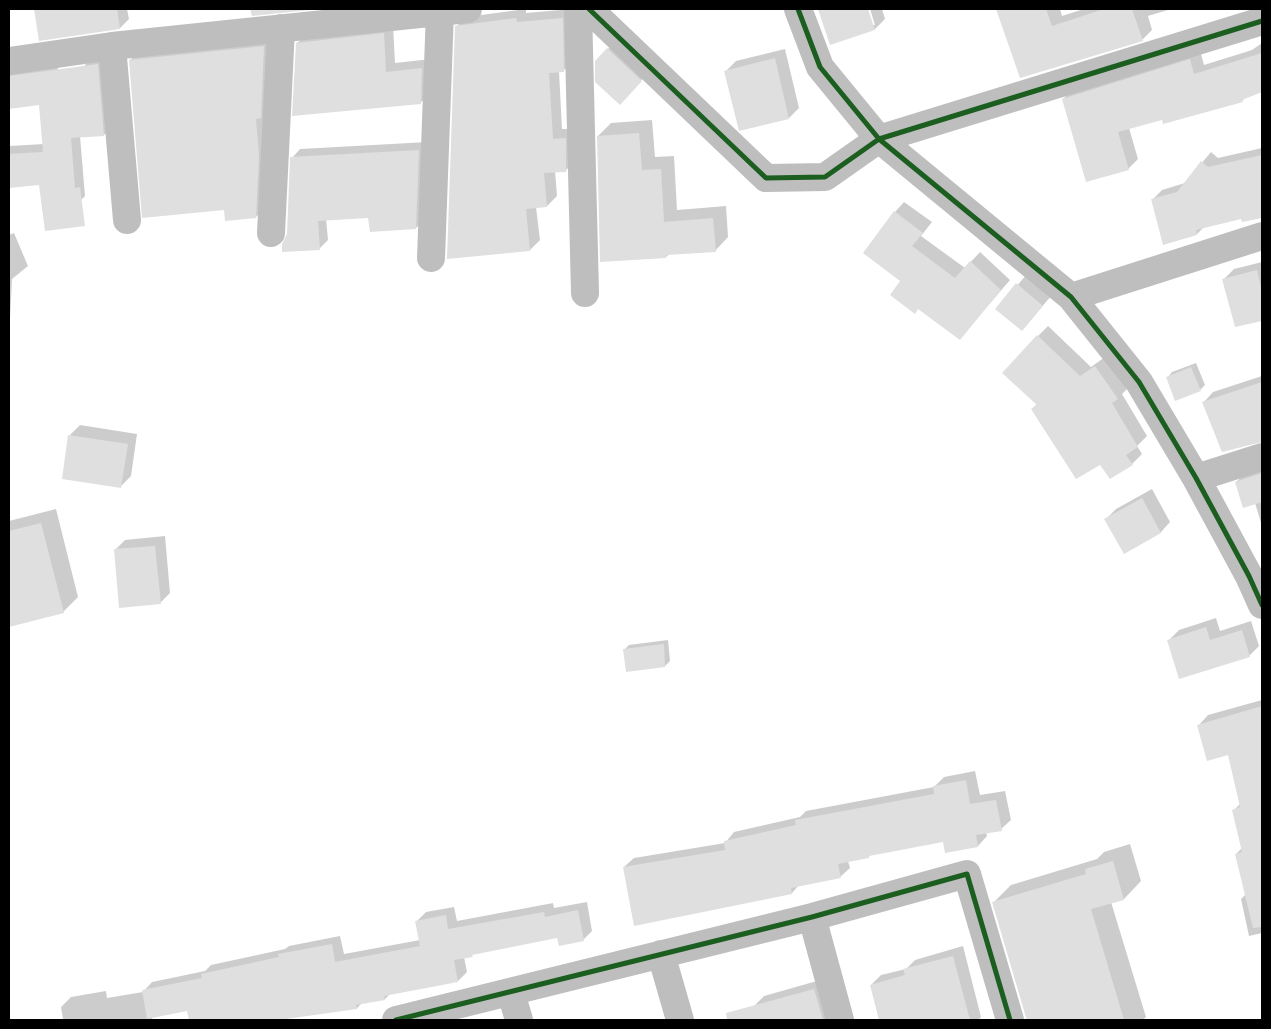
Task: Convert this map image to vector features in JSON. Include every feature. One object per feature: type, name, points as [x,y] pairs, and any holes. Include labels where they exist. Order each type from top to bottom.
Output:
[{"type":"street","points":[[9,61],[112,46],[468,9]]},
{"type":"street","points":[[578,9],[585,293]]},
{"type":"street","points":[[589,9],[766,178],[825,177],[879,139],[1262,20]]},
{"type":"street","points":[[798,9],[820,67],[879,139],[1071,298],[1139,382],[1196,478],[1249,576],[1262,605]]},
{"type":"street","points":[[432,258],[440,11]]},
{"type":"street","points":[[271,233],[281,28]]},
{"type":"street","points":[[112,46],[127,220]]},
{"type":"street","points":[[1071,298],[1262,236]]},
{"type":"street","points":[[1196,478],[1262,457]]},
{"type":"street","points":[[396,1020],[812,917],[967,874],[1010,1020]]},
{"type":"street","points":[[812,917],[840,1020]]},
{"type":"street","points":[[661,954],[680,1020]]},
{"type":"street","points":[[511,993],[519,1020]]},
{"type":"building","points":[[34,9],[117,9],[120,29],[39,41]]},
{"type":"building","points":[[250,9],[319,9],[252,16]]},
{"type":"building","points":[[818,9],[868,9],[875,30],[830,45]]},
{"type":"building","points":[[996,9],[1046,9],[1052,26],[1104,9],[1132,9],[1143,41],[1020,78]]},
{"type":"building","points":[[516,18],[517,22],[563,18],[564,72],[549,73],[553,139],[566,138],[566,172],[544,173],[547,207],[526,209],[530,251],[447,259],[455,26]]},
{"type":"building","points":[[384,33],[386,72],[422,68],[421,104],[292,116],[296,43]]},
{"type":"building","points":[[264,46],[261,118],[256,119],[259,156],[256,218],[225,221],[224,210],[142,218],[129,60]]},
{"type":"building","points":[[607,48],[642,81],[620,105],[595,82],[595,61]]},
{"type":"building","points":[[1262,53],[1262,92],[1242,100],[1243,102],[1163,124],[1162,120],[1118,132],[1129,170],[1086,182],[1062,99],[1190,59],[1194,74]]},
{"type":"building","points":[[775,58],[789,119],[739,131],[724,71]]},
{"type":"building","points":[[98,64],[104,136],[71,138],[75,188],[80,187],[85,226],[45,231],[39,185],[9,188],[9,154],[43,152],[39,105],[9,109],[9,76]]},
{"type":"building","points":[[639,133],[642,170],[661,169],[664,222],[713,218],[716,252],[666,255],[666,258],[600,262],[597,136]]},
{"type":"building","points":[[419,150],[416,229],[370,232],[368,218],[318,221],[320,250],[282,252],[282,244],[287,234],[290,157]]},
{"type":"building","points":[[1262,155],[1262,218],[1242,222],[1241,219],[1196,230],[1197,235],[1163,245],[1151,199],[1177,192],[1201,161],[1208,167]]},
{"type":"building","points":[[894,211],[923,233],[912,246],[955,278],[970,261],[1001,290],[960,340],[918,309],[915,314],[890,295],[900,281],[863,253]]},
{"type":"building","points":[[1257,270],[1262,292],[1262,321],[1235,327],[1222,279]]},
{"type":"building","points":[[1016,283],[1043,306],[1022,331],[995,309]]},
{"type":"building","points":[[1037,335],[1080,376],[1095,366],[1118,399],[1112,403],[1138,447],[1126,455],[1133,465],[1110,479],[1100,465],[1076,479],[1031,409],[1037,405],[1002,373]]},
{"type":"building","points":[[1191,367],[1201,391],[1175,401],[1166,377]]},
{"type":"building","points":[[1262,382],[1262,442],[1222,452],[1202,402]]},
{"type":"building","points":[[68,435],[128,444],[121,488],[62,479]]},
{"type":"building","points":[[1262,473],[1262,502],[1243,508],[1235,482]]},
{"type":"building","points":[[1142,498],[1161,533],[1124,554],[1104,519]]},
{"type":"building","points":[[41,523],[64,613],[9,627],[9,531]]},
{"type":"building","points":[[155,546],[161,604],[119,608],[114,549]]},
{"type":"building","points":[[1206,627],[1210,640],[1242,630],[1250,657],[1179,679],[1167,640]]},
{"type":"building","points":[[664,644],[665,667],[626,672],[623,649]]},
{"type":"building","points":[[1262,706],[1262,927],[1253,928],[1235,854],[1242,852],[1232,810],[1240,807],[1228,755],[1207,761],[1197,725]]},
{"type":"building","points":[[966,780],[970,804],[996,800],[1002,831],[976,835],[978,847],[945,853],[943,842],[869,856],[869,858],[838,864],[841,878],[791,888],[792,894],[634,926],[623,867],[725,850],[724,841],[796,825],[795,820],[934,794],[933,786]]},
{"type":"building","points":[[1113,861],[1124,900],[1091,909],[1124,1020],[1027,1020],[992,902],[1086,874],[1085,869]]},
{"type":"building","points":[[578,910],[584,941],[559,946],[557,938],[454,960],[458,982],[384,996],[385,1000],[356,1005],[357,1009],[279,1020],[189,1020],[187,1011],[147,1019],[142,990],[202,978],[201,974],[279,957],[278,954],[332,944],[335,962],[420,946],[415,921],[446,915],[448,929],[544,912],[545,917]]},
{"type":"building","points":[[953,956],[970,1020],[879,1020],[870,985],[905,975],[903,969]]},
{"type":"building","points":[[814,989],[823,1020],[727,1020],[726,1013]]},
{"type":"cycle path","points":[[589,9],[766,178],[825,177],[879,139],[1262,21]]},
{"type":"cycle path","points":[[798,9],[820,67],[879,139],[1071,297],[1139,382],[1196,478],[1249,576],[1262,605]]},
{"type":"cycle path","points":[[396,1020],[812,917],[967,874],[1010,1020]]}]
